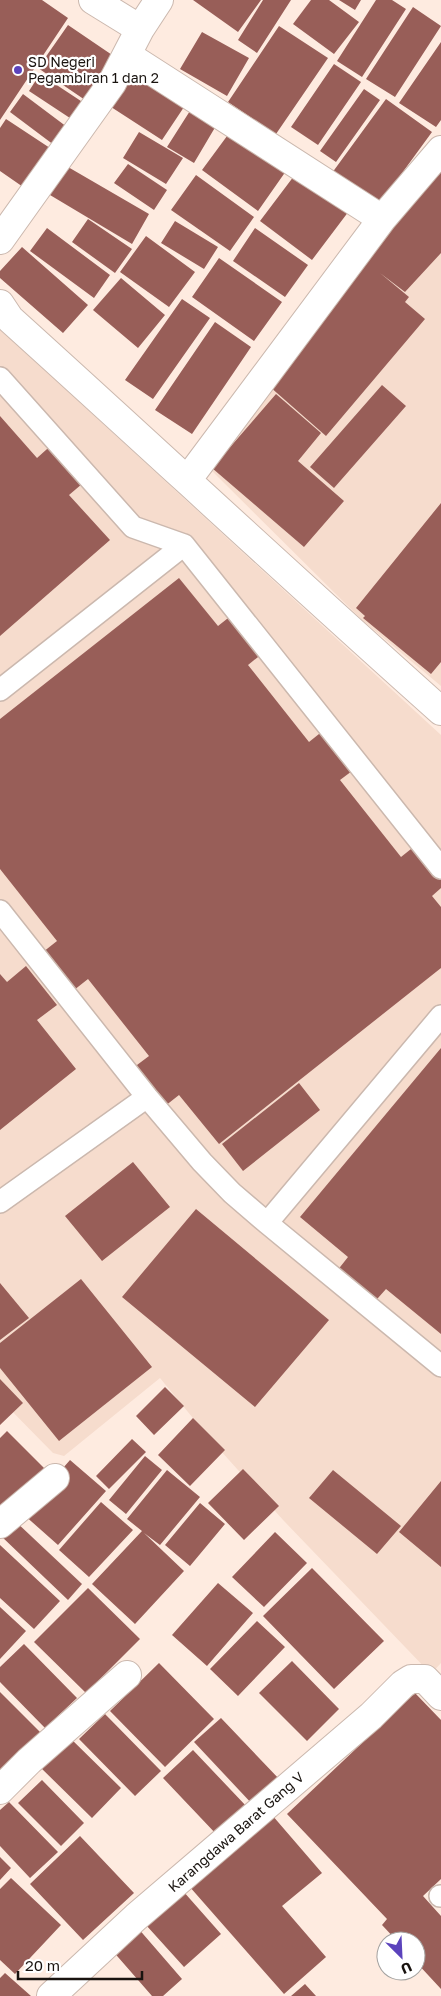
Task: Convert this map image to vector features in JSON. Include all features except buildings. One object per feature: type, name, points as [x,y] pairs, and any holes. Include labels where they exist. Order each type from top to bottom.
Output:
[{"type":"street","points":[[92,0],[140,28]]},
{"type":"street","points":[[0,240],[112,83],[140,28],[159,0]]},
{"type":"street","points":[[127,54],[382,219]]},
{"type":"street","points":[[188,479],[382,219],[441,150]]},
{"type":"street","points":[[0,304],[10,319],[188,479],[318,602],[441,711]]},
{"type":"street","points":[[0,1524],[55,1478]]},
{"type":"street","points":[[0,1790],[29,1761],[127,1675]]},
{"type":"street","name":"Karangdawa Barat Gang V","points":[[51,1996],[136,1918],[372,1716],[403,1684],[411,1679],[433,1687]]},
{"type":"lane","points":[[0,378],[133,527],[184,545],[441,868]]},
{"type":"lane","points":[[0,690],[184,545]]},
{"type":"lane","points":[[0,912],[147,1097],[202,1162],[232,1193],[441,1366]]},
{"type":"lane","points":[[267,1223],[441,1016]]},
{"type":"lane","points":[[0,1202],[147,1097]]},
{"type":"shaded area","points":[[441,159],[441,686],[362,620],[208,467]]},
{"type":"shaded area","points":[[0,329],[441,735],[441,1663],[431,1674],[284,1521],[211,1440],[160,1378],[64,1456],[53,1453],[0,1399]]},
{"type":"place","name":"SD Negeri Pegambiran 1 dan 2","points":[[18,70]]}]
